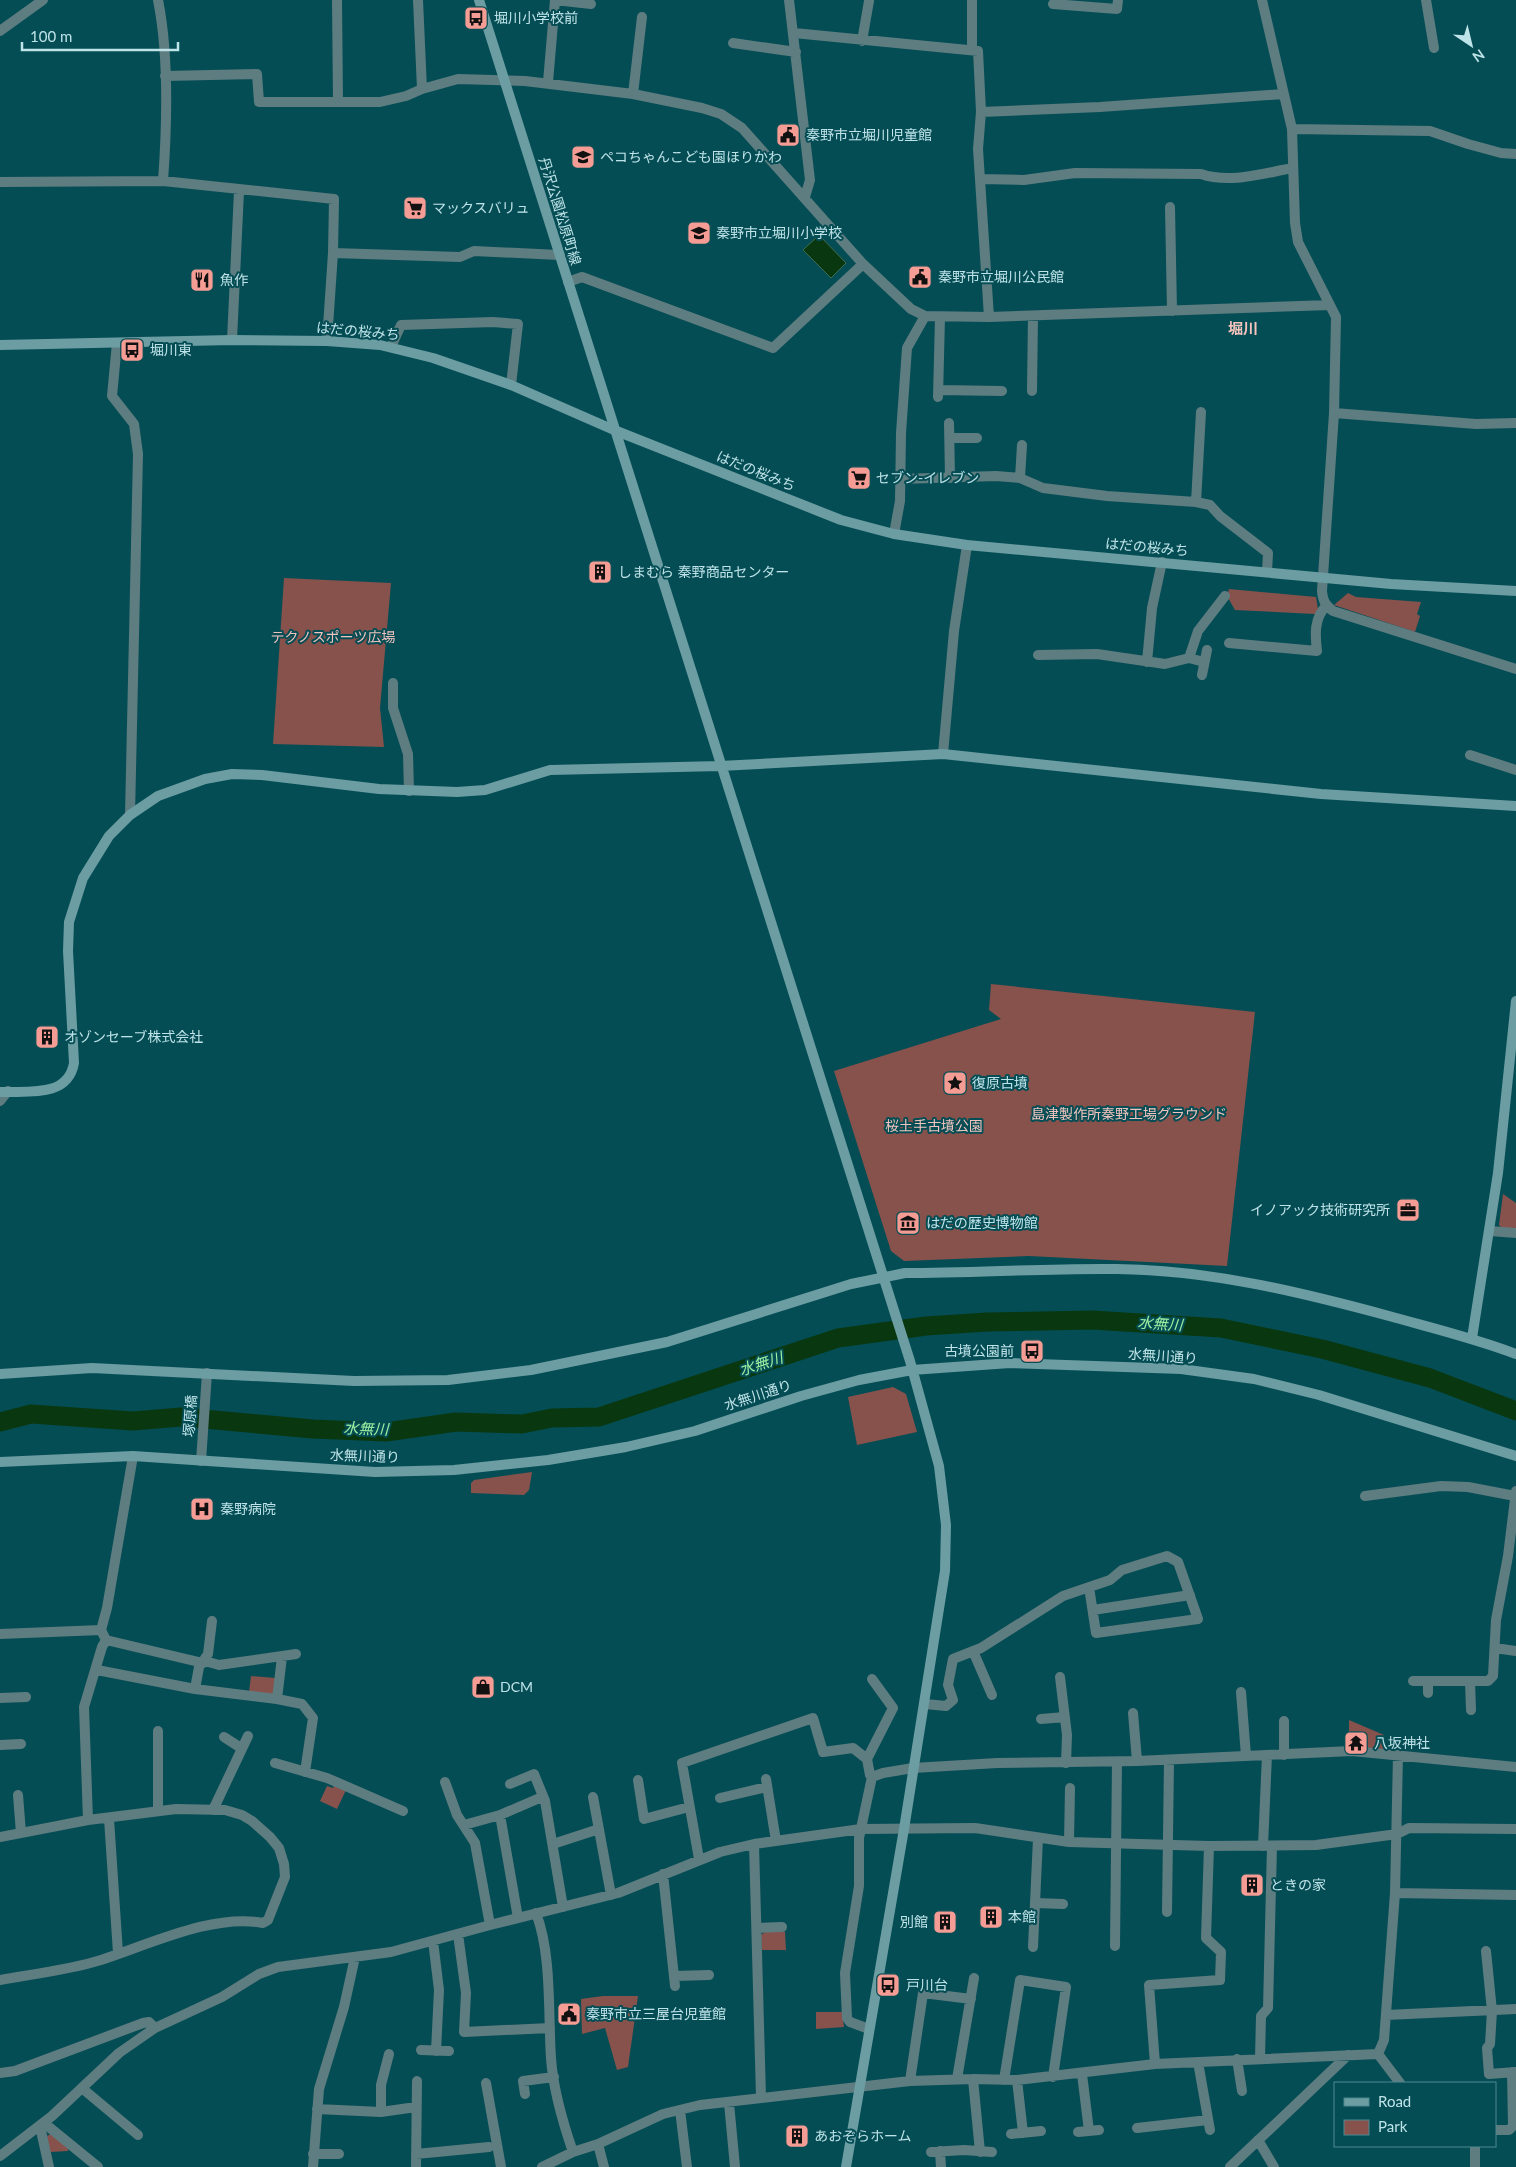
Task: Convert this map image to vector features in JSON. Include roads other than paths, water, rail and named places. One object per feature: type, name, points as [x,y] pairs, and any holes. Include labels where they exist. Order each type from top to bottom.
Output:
[{"type":"street","points":[[0,30],[43,0]]},
{"type":"street","points":[[158,0],[161,16],[165,76],[163,181]]},
{"type":"street","points":[[337,0],[338,102]]},
{"type":"street","points":[[418,0],[422,89]]},
{"type":"street","name":"丹沢公園松原町線","points":[[479,0],[911,1366],[939,1466],[946,1525],[946,1571],[846,2167]]},
{"type":"street","points":[[548,82],[555,0],[591,4]]},
{"type":"street","points":[[789,0],[810,180],[805,197]]},
{"type":"street","points":[[862,41],[873,1],[864,0]]},
{"type":"street","points":[[972,0],[972,50]]},
{"type":"street","points":[[1053,4],[1117,9],[1118,0]]},
{"type":"street","points":[[1262,0],[1292,129],[1298,242],[1336,317],[1334,413],[1322,591],[1326,606],[1333,610],[1516,670]]},
{"type":"street","points":[[1426,0],[1434,48]]},
{"type":"street","points":[[633,94],[642,16]]},
{"type":"street","points":[[794,33],[978,52],[980,112],[978,149],[989,317]]},
{"type":"street","points":[[733,43],[796,52]]},
{"type":"street","points":[[165,76],[257,74],[259,102],[387,100],[406,96],[422,89],[458,79],[548,82],[633,94],[702,108],[729,118],[742,128],[863,264],[911,309],[925,316],[1033,316],[1330,305]]},
{"type":"street","points":[[980,112],[1100,107],[1283,94]]},
{"type":"street","points":[[1292,129],[1430,131],[1476,146],[1516,154]]},
{"type":"street","points":[[981,179],[1024,180],[1075,173],[1114,172],[1201,174],[1210,177],[1231,178],[1293,168]]},
{"type":"street","points":[[0,182],[163,181],[239,191],[334,199],[333,253],[326,341]]},
{"type":"street","points":[[232,340],[239,191]]},
{"type":"street","points":[[1170,207],[1172,311]]},
{"type":"street","points":[[333,253],[460,257],[474,251],[559,255]]},
{"type":"street","points":[[568,282],[582,277],[772,348],[863,264]]},
{"type":"street","points":[[894,534],[900,501],[907,348],[925,316]]},
{"type":"street","points":[[1032,391],[1033,316]]},
{"type":"street","points":[[940,317],[939,393],[988,386],[1002,391]]},
{"type":"street","points":[[391,347],[401,325],[493,322],[518,324],[511,385]]},
{"type":"street","name":"はだの桜みち","points":[[0,345],[232,340],[326,341],[391,347],[433,358],[511,385],[614,430],[841,520],[894,534],[967,544],[1324,578],[1439,588],[1516,591]]},
{"type":"street","points":[[117,343],[112,396],[134,424],[138,454],[130,815]]},
{"type":"street","points":[[1196,502],[1201,412]]},
{"type":"street","points":[[1334,413],[1476,424],[1516,423]]},
{"type":"street","points":[[949,423],[950,478]]},
{"type":"street","points":[[950,438],[977,438]]},
{"type":"street","points":[[1020,478],[1022,445]]},
{"type":"street","points":[[900,479],[996,476],[1020,478],[1043,488],[1107,496],[1196,502],[1210,505],[1220,516],[1268,553],[1267,572]]},
{"type":"street","points":[[943,754],[954,631],[967,544]]},
{"type":"street","points":[[1147,662],[1152,608],[1162,562]]},
{"type":"street","points":[[1189,658],[1198,631],[1225,596]]},
{"type":"street","points":[[1229,643],[1316,651],[1315,637],[1319,614],[1326,606]]},
{"type":"street","points":[[1202,674],[1207,650]]},
{"type":"street","points":[[1038,655],[1097,654],[1165,664],[1189,658],[1204,662]]},
{"type":"street","points":[[393,683],[394,708],[408,754],[409,791]]},
{"type":"street","points":[[0,1102],[4,1092],[53,1090],[65,1084],[70,1078],[74,1063],[68,951],[69,922],[83,878],[109,836],[130,815],[158,796],[181,786],[232,774],[409,791],[457,792],[485,790],[550,770],[720,766],[943,754],[1311,793],[1516,806]]},
{"type":"street","points":[[1470,755],[1516,770]]},
{"type":"street","points":[[1472,1338],[1511,1090],[1516,1001]]},
{"type":"street","points":[[1490,1231],[1516,1233]]},
{"type":"street","points":[[0,1374],[92,1368],[354,1381],[448,1380],[531,1370],[667,1342],[851,1284],[905,1273],[1118,1269],[1217,1278],[1320,1297],[1472,1338],[1516,1354]]},
{"type":"street","name":"水無川通り","points":[[0,1462],[133,1456],[375,1472],[454,1470],[548,1460],[652,1441],[695,1430],[801,1396],[911,1366],[1010,1363],[1190,1370],[1254,1380],[1319,1395],[1516,1456]]},
{"type":"street","name":"塚原橋","points":[[201,1461],[207,1373]]},
{"type":"street","points":[[106,1640],[102,1630],[133,1456]]},
{"type":"street","points":[[1365,1496],[1441,1486],[1468,1487],[1516,1496]]},
{"type":"street","points":[[1414,1681],[1488,1682],[1493,1676],[1496,1620],[1508,1556],[1516,1491]]},
{"type":"street","points":[[925,1704],[950,1704],[953,1696],[948,1685],[953,1659],[973,1651],[1063,1596],[1089,1587],[1110,1580],[1122,1570],[1167,1556],[1178,1562],[1198,1619],[1096,1633],[1089,1587]]},
{"type":"street","points":[[1094,1610],[1190,1595]]},
{"type":"street","points":[[195,1689],[199,1667],[204,1662],[212,1621]]},
{"type":"street","points":[[0,1634],[102,1630]]},
{"type":"street","points":[[106,1640],[219,1665],[296,1654]]},
{"type":"street","points":[[88,1820],[84,1707],[97,1670],[102,1647],[106,1640]]},
{"type":"street","points":[[1495,1648],[1516,1651]]},
{"type":"street","points":[[973,1651],[992,1695]]},
{"type":"street","points":[[277,1699],[282,1657]]},
{"type":"street","points":[[97,1670],[195,1689],[302,1704],[313,1718],[305,1772]]},
{"type":"street","points":[[1060,1676],[1066,1763]]},
{"type":"street","points":[[868,2029],[850,2022],[847,2018],[844,1973],[859,1886],[859,1838],[872,1777],[867,1759],[893,1708],[872,1679]]},
{"type":"street","points":[[1428,1681],[1428,1693]]},
{"type":"street","points":[[1470,1681],[1471,1710]]},
{"type":"street","points":[[1241,1692],[1246,1756]]},
{"type":"street","points":[[0,1698],[26,1698]]},
{"type":"street","points":[[1133,1713],[1137,1761]]},
{"type":"street","points":[[1041,1719],[1064,1717]]},
{"type":"street","points":[[699,1859],[682,1763],[813,1718],[824,1752],[853,1748],[867,1759]]},
{"type":"street","points":[[1284,1721],[1284,1755]]},
{"type":"street","points":[[158,1731],[158,1810]]},
{"type":"street","points":[[213,1810],[248,1736]]},
{"type":"street","points":[[224,1738],[241,1748]]},
{"type":"street","points":[[0,1745],[21,1744]]},
{"type":"street","points":[[872,1777],[883,1773],[914,1768],[997,1763],[1117,1762],[1352,1751],[1516,1767]]},
{"type":"street","points":[[1260,2058],[1261,2016],[1268,2008],[1267,1755]]},
{"type":"street","points":[[1378,2054],[1384,2040],[1395,1893],[1398,1755]]},
{"type":"street","points":[[1167,1912],[1169,1760]]},
{"type":"street","points":[[1115,1946],[1117,1762]]},
{"type":"street","points":[[276,1763],[326,1778],[402,1811]]},
{"type":"street","points":[[510,1784],[539,1772],[563,1906]]},
{"type":"street","points":[[638,1780],[644,1819],[689,1807]]},
{"type":"street","points":[[445,1782],[457,1816],[475,1843],[490,1925]]},
{"type":"street","points":[[720,1798],[730,1791],[767,1783],[776,1841]]},
{"type":"street","points":[[1070,1788],[1070,1842]]},
{"type":"street","points":[[18,1795],[21,1833]]},
{"type":"street","points":[[464,1826],[542,1797]]},
{"type":"street","points":[[593,1797],[611,1895]]},
{"type":"street","points":[[0,1837],[88,1820],[109,1819],[158,1810],[225,1810],[252,1821],[279,1848],[284,1864],[285,1877],[268,1920],[263,1923],[249,1920],[205,1927],[92,1962],[0,1980]]},
{"type":"street","points":[[500,1814],[518,1918]]},
{"type":"street","points":[[109,1819],[118,1953]]},
{"type":"street","points":[[0,2156],[42,2125],[83,2089],[119,2053],[155,2028],[222,1997],[265,1972],[278,1967],[391,1952],[611,1895],[699,1859],[754,1844],[861,1829],[975,1828],[1070,1842],[1267,1846],[1316,1845],[1397,1834],[1409,1828],[1516,1829]]},
{"type":"street","points":[[552,1844],[599,1829]]},
{"type":"street","points":[[1033,1948],[1038,1838]]},
{"type":"street","points":[[754,1844],[761,2097]]},
{"type":"street","points":[[1209,1846],[1206,1938],[1221,1952],[1220,1980]]},
{"type":"street","points":[[663,1874],[675,1934],[675,1981],[709,1974]]},
{"type":"street","points":[[1395,1893],[1516,1895]]},
{"type":"street","points":[[1035,1903],[1063,1904]]},
{"type":"street","points":[[536,1913],[541,1926],[544,1948],[554,2077],[573,2152]]},
{"type":"street","points":[[757,1928],[782,1928]]},
{"type":"street","points":[[458,1934],[466,1993],[464,2032],[550,2028]]},
{"type":"street","points":[[433,1941],[438,1990],[436,2051]]},
{"type":"street","points":[[1486,1951],[1492,1964],[1492,2011],[1490,2044],[1487,2048],[1489,2074],[1514,2072],[1514,2129],[1496,2130]]},
{"type":"street","points":[[313,2167],[319,2089],[344,2006],[354,1958]]},
{"type":"street","points":[[957,2079],[974,1978]]},
{"type":"street","points":[[1004,2080],[1020,1980],[1066,1987],[1053,2077]]},
{"type":"street","points":[[1155,2064],[1149,1985],[1232,1980]]},
{"type":"street","points":[[910,2081],[923,1992],[971,1999]]},
{"type":"street","points":[[1386,2015],[1516,2009]]},
{"type":"street","points":[[0,2073],[15,2071],[143,2023],[149,2022],[155,2028]]},
{"type":"street","points":[[421,2050],[449,2051]]},
{"type":"street","points":[[380,2112],[381,2085],[389,2054]]},
{"type":"street","points":[[544,2167],[573,2152],[598,2144],[663,2114],[700,2105],[910,2081],[957,2079],[1017,2080],[1082,2074],[1155,2064],[1237,2058],[1378,2054]]},
{"type":"street","points":[[1378,2054],[1399,2082]]},
{"type":"street","points":[[1230,2167],[1348,2055]]},
{"type":"street","points":[[1237,2058],[1242,2091]]},
{"type":"street","points":[[1137,2128],[1209,2125],[1198,2062]]},
{"type":"street","points":[[1082,2074],[1089,2131]]},
{"type":"street","points":[[525,2094],[523,2081],[554,2077]]},
{"type":"street","points":[[973,2079],[980,2152]]},
{"type":"street","points":[[1017,2080],[1022,2133]]},
{"type":"street","points":[[416,2167],[417,2081]]},
{"type":"street","points":[[486,2082],[501,2167]]},
{"type":"street","points":[[83,2089],[138,2136]]},
{"type":"street","points":[[729,2102],[735,2167]]},
{"type":"street","points":[[317,2109],[380,2112],[416,2107]]},
{"type":"street","points":[[680,2110],[687,2167]]},
{"type":"street","points":[[42,2125],[49,2167]]},
{"type":"street","points":[[42,2125],[98,2167]]},
{"type":"street","points":[[1011,2134],[1041,2131]]},
{"type":"street","points":[[1258,2140],[1274,2167]]},
{"type":"street","points":[[598,2144],[604,2167]]},
{"type":"street","points":[[416,2154],[489,2147]]},
{"type":"street","points":[[1475,2147],[1475,2167]]},
{"type":"street","points":[[941,2167],[936,2152],[964,2150],[992,2152]]},
{"type":"street","points":[[313,2154],[339,2154]]},
{"type":"waterway","name":"水無川","points":[[0,1422],[31,1414],[133,1421],[181,1417],[313,1429],[386,1432],[456,1422],[522,1424],[552,1418],[599,1417],[838,1338],[926,1326],[987,1322],[1092,1320],[1221,1328],[1322,1349],[1430,1378],[1516,1411]]},
{"type":"place","name":"堀川小学校前","points":[[476,18]]},
{"type":"place","name":"秦野市立堀川児童館","points":[[788,135]]},
{"type":"place","name":"ペコちゃんこども園ほりかわ","points":[[583,157]]},
{"type":"place","name":"マックスバリュ","points":[[415,208]]},
{"type":"place","name":"秦野市立堀川小学校","points":[[699,233]]},
{"type":"place","name":"秦野市立堀川公民館","points":[[920,277]]},
{"type":"place","name":"魚作","points":[[202,280]]},
{"type":"place","name":"堀川東","points":[[132,350]]},
{"type":"place","name":"セブン-イレブン","points":[[859,478]]},
{"type":"place","name":"しまむら 秦野商品センター","points":[[600,572]]},
{"type":"place","name":"オゾンセーブ株式会社","points":[[47,1037]]},
{"type":"place","name":"復原古墳","points":[[955,1083]]},
{"type":"place","name":"イノアック技術研究所","points":[[1408,1210]]},
{"type":"place","name":"はだの歴史博物館","points":[[908,1223]]},
{"type":"place","name":"古墳公園前","points":[[1032,1351]]},
{"type":"place","name":"秦野病院","points":[[202,1509]]},
{"type":"place","name":"DCM","points":[[483,1687]]},
{"type":"place","name":"八坂神社","points":[[1356,1743]]},
{"type":"place","name":"ときの家","points":[[1252,1885]]},
{"type":"place","name":"本館","points":[[991,1917]]},
{"type":"place","name":"別館","points":[[945,1922]]},
{"type":"place","name":"戸川台","points":[[888,1985]]},
{"type":"place","name":"秦野市立三屋台児童館","points":[[569,2014]]},
{"type":"place","name":"あおぞらホーム","points":[[797,2136]]},
{"type":"district","name":"堀川","points":[[1243,329]]},
{"type":"park label","name":"テクノスポーツ広場","points":[[333,637]]},
{"type":"park label","name":"島津製作所秦野工場グラウンド","points":[[1129,1114]]},
{"type":"park label","name":"桜土手古墳公園","points":[[934,1126]]}]
